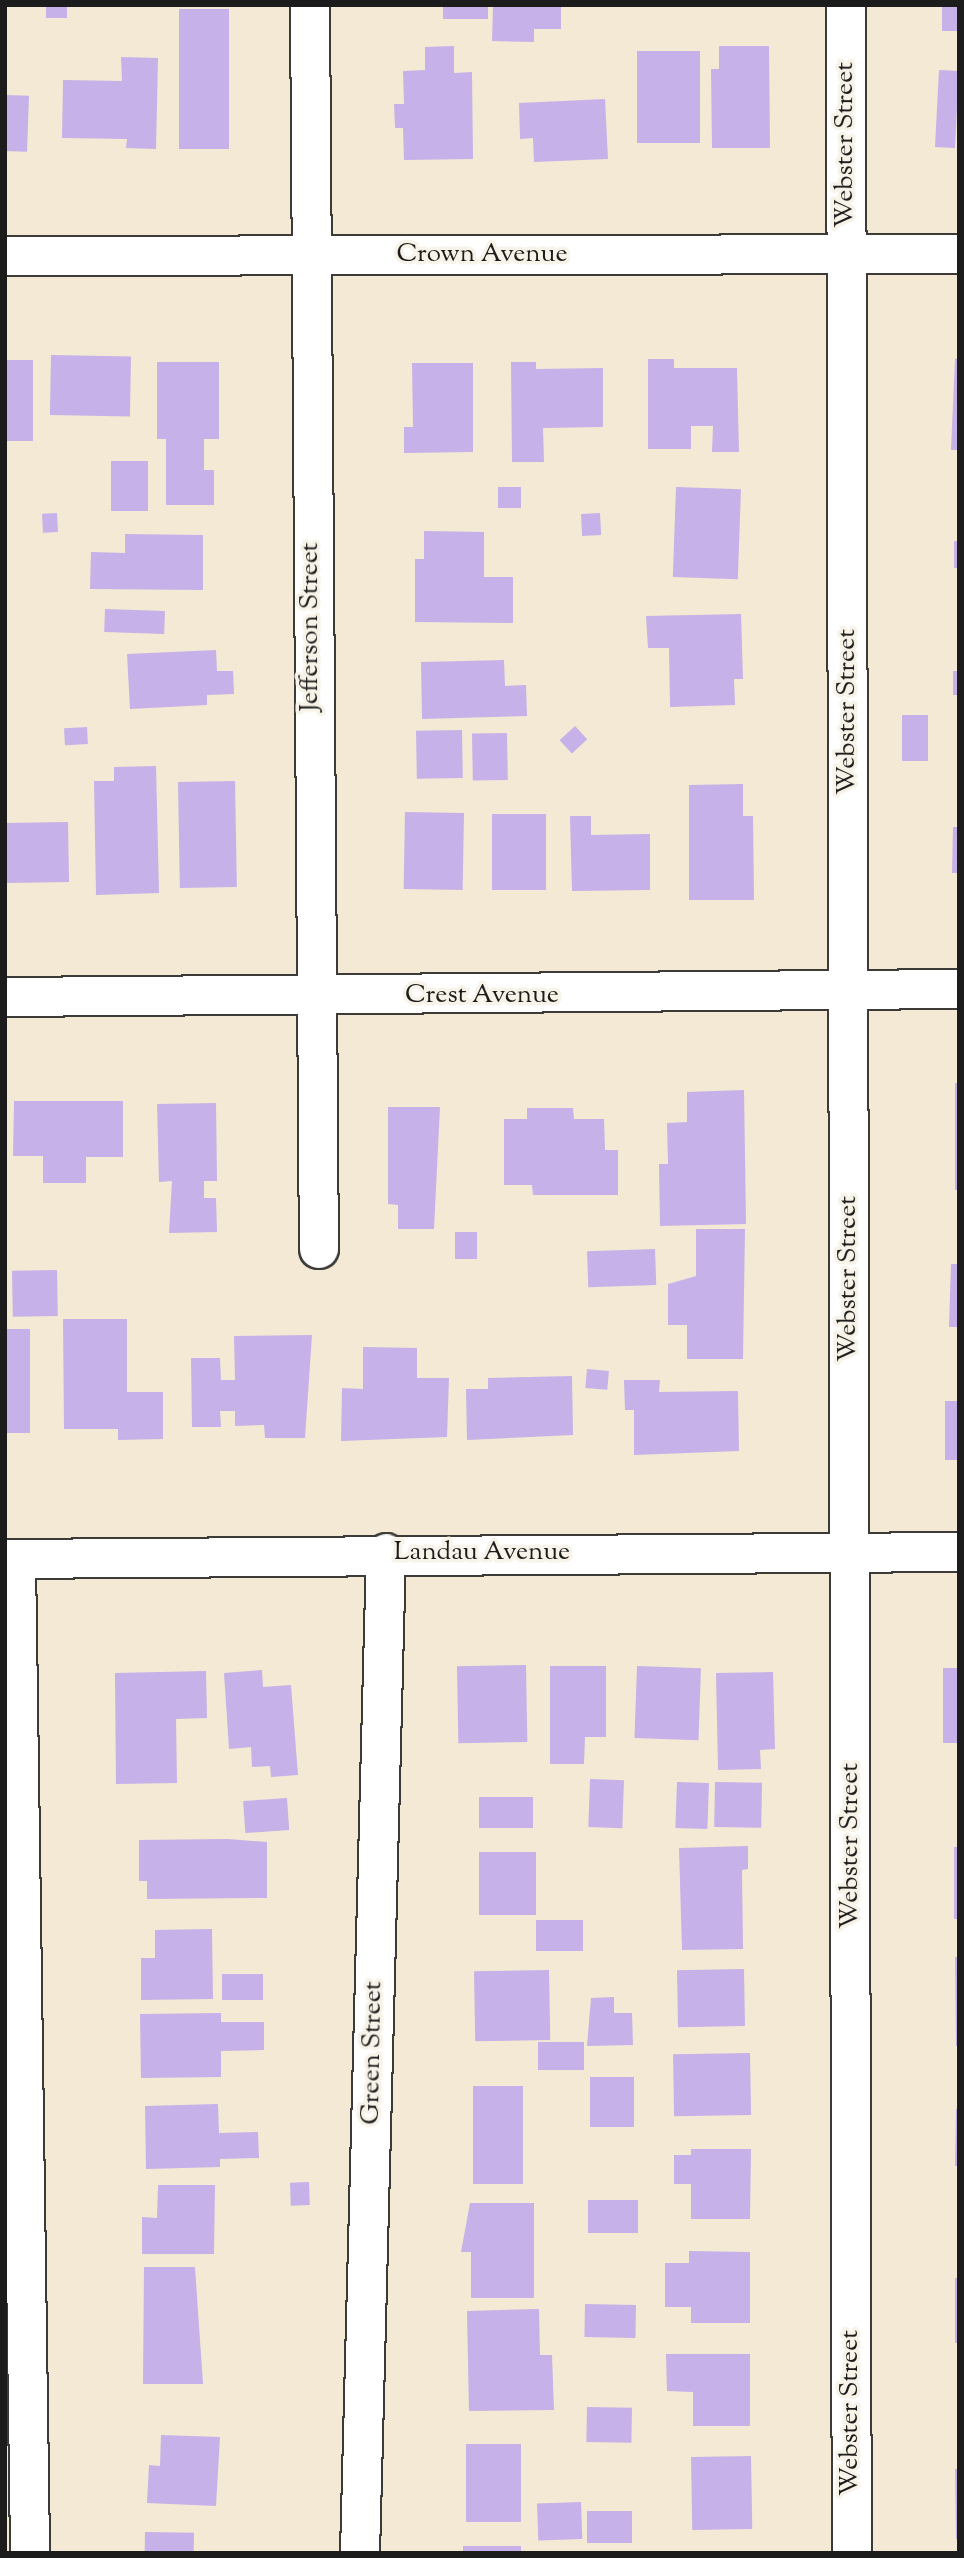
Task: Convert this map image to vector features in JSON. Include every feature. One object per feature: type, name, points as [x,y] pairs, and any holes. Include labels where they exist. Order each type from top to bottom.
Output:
[{"type":"street","name":"Jefferson Street","points":[[310,5],[312,996],[319,1249]]},
{"type":"street","name":"Webster Street","points":[[846,5],[852,2553]]},
{"type":"street","name":"Crown Avenue","points":[[5,256],[959,254]]},
{"type":"street","name":"Crest Avenue","points":[[5,997],[959,989]]},
{"type":"street","name":"Landau Avenue","points":[[11,1559],[386,1553],[959,1552]]},
{"type":"street","name":"Green Street","points":[[360,2553],[386,1553]]},
{"type":"street","points":[[11,1559],[13,1941],[30,2553]]},
{"type":"building","points":[[46,5],[67,5],[67,18],[46,18]]},
{"type":"building","points":[[443,5],[488,5],[488,19],[443,19]]},
{"type":"building","points":[[493,5],[561,5],[561,29],[534,29],[534,42],[492,41]]},
{"type":"building","points":[[942,5],[959,5],[959,31],[942,31]]},
{"type":"building","points":[[179,9],[229,9],[229,149],[179,149]]},
{"type":"building","points":[[454,46],[454,73],[472,72],[473,159],[404,160],[403,128],[395,128],[394,104],[404,104],[403,71],[425,70],[425,47]]},
{"type":"building","points":[[719,46],[769,46],[770,148],[712,148],[711,69],[719,69]]},
{"type":"building","points":[[637,51],[700,51],[700,143],[637,143]]},
{"type":"building","points":[[121,57],[158,58],[156,149],[126,148],[127,139],[62,138],[63,80],[122,81]]},
{"type":"building","points":[[939,70],[959,71],[955,148],[935,147]]},
{"type":"building","points":[[5,95],[29,96],[27,152],[5,151]]},
{"type":"building","points":[[605,99],[608,159],[534,162],[533,138],[520,139],[519,103]]},
{"type":"building","points":[[51,355],[131,356],[130,416],[50,415]]},
{"type":"building","points":[[959,358],[959,450],[951,450],[955,359]]},
{"type":"building","points":[[648,359],[674,359],[674,368],[737,368],[739,452],[712,452],[713,426],[691,426],[691,449],[648,449]]},
{"type":"building","points":[[5,360],[33,360],[33,441],[5,441]]},
{"type":"building","points":[[157,362],[219,362],[219,439],[204,439],[204,470],[214,470],[214,505],[166,505],[166,439],[157,439]]},
{"type":"building","points":[[511,362],[536,362],[536,369],[603,368],[603,427],[543,428],[544,462],[512,462]]},
{"type":"building","points":[[412,363],[473,363],[473,452],[404,453],[404,427],[413,427]]},
{"type":"building","points":[[111,461],[148,461],[148,511],[111,511]]},
{"type":"building","points":[[498,487],[521,487],[521,508],[498,508]]},
{"type":"building","points":[[676,487],[741,489],[738,579],[673,577]]},
{"type":"building","points":[[57,513],[58,532],[43,533],[42,514]]},
{"type":"building","points":[[600,513],[601,535],[582,536],[581,514]]},
{"type":"building","points":[[424,531],[484,532],[484,577],[513,577],[513,623],[415,622],[415,559],[424,559]]},
{"type":"building","points":[[125,534],[203,535],[203,590],[90,589],[91,552],[125,553]]},
{"type":"building","points":[[954,541],[959,541],[959,568],[954,568]]},
{"type":"building","points":[[105,609],[165,611],[164,634],[104,632]]},
{"type":"building","points":[[741,614],[743,679],[734,679],[735,705],[670,707],[669,648],[648,648],[646,616]]},
{"type":"building","points":[[216,650],[217,671],[233,671],[234,694],[207,695],[207,705],[130,709],[127,654]]},
{"type":"building","points":[[504,660],[505,686],[526,685],[527,716],[422,719],[421,662]]},
{"type":"building","points":[[953,671],[959,671],[959,695],[953,695]]},
{"type":"building","points":[[902,715],[928,715],[928,761],[902,761]]},
{"type":"building","points":[[575,726],[587,739],[572,753],[560,740]]},
{"type":"building","points":[[87,727],[88,744],[65,745],[64,728]]},
{"type":"building","points":[[462,730],[463,778],[417,779],[416,731]]},
{"type":"building","points":[[507,733],[508,780],[473,781],[472,734]]},
{"type":"building","points":[[156,766],[159,893],[96,895],[94,781],[114,781],[114,767]]},
{"type":"building","points":[[235,781],[237,887],[180,888],[178,782]]},
{"type":"building","points":[[743,784],[743,816],[753,816],[754,900],[689,900],[689,785]]},
{"type":"building","points":[[405,812],[464,813],[463,890],[404,889]]},
{"type":"building","points":[[492,814],[546,814],[546,890],[492,890]]},
{"type":"building","points":[[570,816],[591,816],[591,835],[650,834],[650,890],[572,891]]},
{"type":"building","points":[[68,822],[69,882],[6,883],[5,823]]},
{"type":"building","points":[[953,827],[959,827],[959,873],[952,873]]},
{"type":"building","points":[[955,1083],[959,1083],[959,1190],[955,1190]]},
{"type":"building","points":[[744,1090],[746,1224],[660,1226],[659,1164],[668,1164],[667,1123],[687,1122],[687,1092]]},
{"type":"building","points":[[14,1101],[123,1101],[123,1157],[86,1157],[86,1183],[43,1183],[43,1156],[13,1156]]},
{"type":"building","points":[[216,1103],[217,1181],[204,1181],[204,1198],[216,1198],[217,1232],[169,1233],[172,1181],[159,1182],[157,1104]]},
{"type":"building","points":[[388,1107],[440,1107],[434,1229],[398,1229],[398,1205],[388,1204]]},
{"type":"building","points":[[527,1108],[573,1108],[574,1119],[604,1119],[605,1150],[618,1150],[618,1195],[533,1195],[532,1185],[504,1185],[504,1119],[527,1119]]},
{"type":"building","points":[[696,1229],[745,1229],[743,1359],[687,1359],[687,1325],[668,1325],[668,1284],[696,1276]]},
{"type":"building","points":[[455,1232],[477,1232],[477,1259],[455,1259]]},
{"type":"building","points":[[655,1249],[656,1285],[588,1287],[587,1251]]},
{"type":"building","points":[[951,1264],[959,1264],[959,1327],[949,1327]]},
{"type":"building","points":[[57,1270],[58,1316],[13,1317],[12,1271]]},
{"type":"building","points":[[63,1319],[127,1319],[127,1392],[163,1392],[163,1439],[118,1440],[118,1429],[64,1429]]},
{"type":"building","points":[[5,1329],[30,1329],[30,1433],[5,1433]]},
{"type":"building","points":[[312,1335],[305,1438],[265,1438],[264,1425],[235,1426],[235,1411],[220,1411],[221,1427],[192,1427],[191,1358],[220,1358],[221,1380],[235,1380],[234,1336]]},
{"type":"building","points":[[363,1347],[417,1348],[417,1378],[449,1378],[447,1437],[341,1441],[342,1388],[363,1389]]},
{"type":"building","points":[[587,1369],[609,1371],[607,1390],[585,1388]]},
{"type":"building","points":[[572,1376],[573,1435],[467,1440],[466,1389],[488,1389],[488,1378]]},
{"type":"building","points":[[624,1380],[660,1380],[659,1392],[738,1391],[739,1451],[634,1455],[634,1410],[625,1410]]},
{"type":"building","points":[[945,1401],[959,1401],[959,1460],[945,1460]]},
{"type":"building","points":[[526,1665],[527,1742],[458,1743],[457,1666]]},
{"type":"building","points":[[550,1666],[606,1666],[606,1737],[585,1737],[584,1764],[550,1764]]},
{"type":"building","points":[[637,1666],[701,1668],[698,1740],[634,1738]]},
{"type":"building","points":[[943,1668],[959,1668],[959,1743],[943,1743]]},
{"type":"building","points":[[262,1670],[263,1687],[291,1685],[298,1775],[271,1777],[270,1766],[252,1767],[251,1747],[229,1749],[224,1673]]},
{"type":"building","points":[[206,1671],[207,1718],[176,1719],[177,1783],[116,1784],[115,1673]]},
{"type":"building","points":[[773,1672],[775,1749],[760,1750],[761,1769],[718,1770],[716,1673]]},
{"type":"building","points":[[590,1779],[624,1780],[622,1828],[588,1827]]},
{"type":"building","points":[[677,1782],[709,1783],[707,1829],[675,1828]]},
{"type":"building","points":[[715,1782],[762,1783],[761,1828],[714,1827]]},
{"type":"building","points":[[479,1797],[533,1797],[533,1828],[479,1828]]},
{"type":"building","points":[[287,1798],[289,1830],[245,1833],[243,1801]]},
{"type":"building","points":[[228,1839],[267,1842],[267,1898],[147,1899],[147,1881],[139,1881],[139,1840]]},
{"type":"building","points":[[748,1846],[748,1869],[742,1870],[743,1949],[682,1950],[679,1848]]},
{"type":"building","points":[[954,1847],[959,1847],[959,1919],[954,1919]]},
{"type":"building","points":[[479,1852],[536,1852],[536,1915],[479,1915]]},
{"type":"building","points":[[536,1920],[583,1920],[583,1951],[536,1951]]},
{"type":"building","points":[[212,1929],[213,1999],[141,2000],[141,1958],[155,1958],[155,1930]]},
{"type":"building","points":[[955,1957],[959,1957],[959,2046],[956,2046]]},
{"type":"building","points":[[744,1969],[745,2026],[678,2027],[677,1970]]},
{"type":"building","points":[[549,1970],[550,2040],[475,2041],[474,1971]]},
{"type":"building","points":[[222,1974],[263,1974],[263,2000],[222,2000]]},
{"type":"building","points":[[614,1997],[614,2013],[632,2013],[633,2045],[587,2046],[591,1998]]},
{"type":"building","points":[[221,2013],[221,2022],[264,2022],[264,2050],[221,2051],[221,2077],[141,2078],[140,2014]]},
{"type":"building","points":[[538,2042],[584,2042],[584,2070],[538,2070]]},
{"type":"building","points":[[750,2053],[751,2115],[674,2116],[673,2054]]},
{"type":"building","points":[[590,2077],[634,2077],[634,2127],[590,2127]]},
{"type":"building","points":[[473,2086],[523,2086],[523,2184],[473,2184]]},
{"type":"building","points":[[218,2104],[219,2133],[258,2132],[259,2158],[220,2159],[220,2167],[146,2169],[145,2106]]},
{"type":"building","points":[[956,2109],[959,2109],[959,2166],[955,2166]]},
{"type":"building","points":[[691,2149],[751,2149],[750,2219],[691,2219],[691,2184],[674,2184],[674,2155],[691,2155]]},
{"type":"building","points":[[309,2182],[310,2205],[291,2206],[290,2183]]},
{"type":"building","points":[[158,2185],[215,2185],[214,2254],[142,2254],[142,2217],[157,2218]]},
{"type":"building","points":[[588,2200],[638,2200],[638,2233],[588,2233]]},
{"type":"building","points":[[470,2203],[534,2203],[534,2298],[471,2298],[471,2252],[461,2252]]},
{"type":"building","points":[[689,2251],[750,2252],[750,2323],[691,2323],[691,2307],[665,2307],[665,2263],[689,2263]]},
{"type":"building","points":[[144,2267],[195,2267],[203,2384],[143,2384]]},
{"type":"building","points":[[955,2278],[959,2278],[959,2343],[955,2343]]},
{"type":"building","points":[[585,2304],[636,2305],[635,2338],[584,2337]]},
{"type":"building","points":[[539,2309],[540,2355],[552,2355],[554,2410],[469,2411],[467,2311]]},
{"type":"building","points":[[666,2354],[750,2354],[750,2426],[693,2426],[693,2392],[667,2391]]},
{"type":"building","points":[[587,2407],[632,2408],[631,2443],[586,2442]]},
{"type":"building","points":[[161,2435],[220,2437],[216,2506],[147,2503],[149,2465],[160,2466]]},
{"type":"building","points":[[466,2444],[521,2444],[521,2522],[466,2522]]},
{"type":"building","points":[[751,2456],[752,2529],[692,2530],[691,2457]]},
{"type":"building","points":[[955,2469],[959,2469],[959,2539],[956,2539]]},
{"type":"building","points":[[581,2502],[582,2539],[538,2541],[537,2504]]},
{"type":"building","points":[[587,2511],[632,2511],[632,2543],[587,2543]]},
{"type":"building","points":[[145,2532],[194,2533],[194,2553],[145,2553]]},
{"type":"building","points":[[463,2546],[521,2546],[521,2553],[463,2553]]}]
